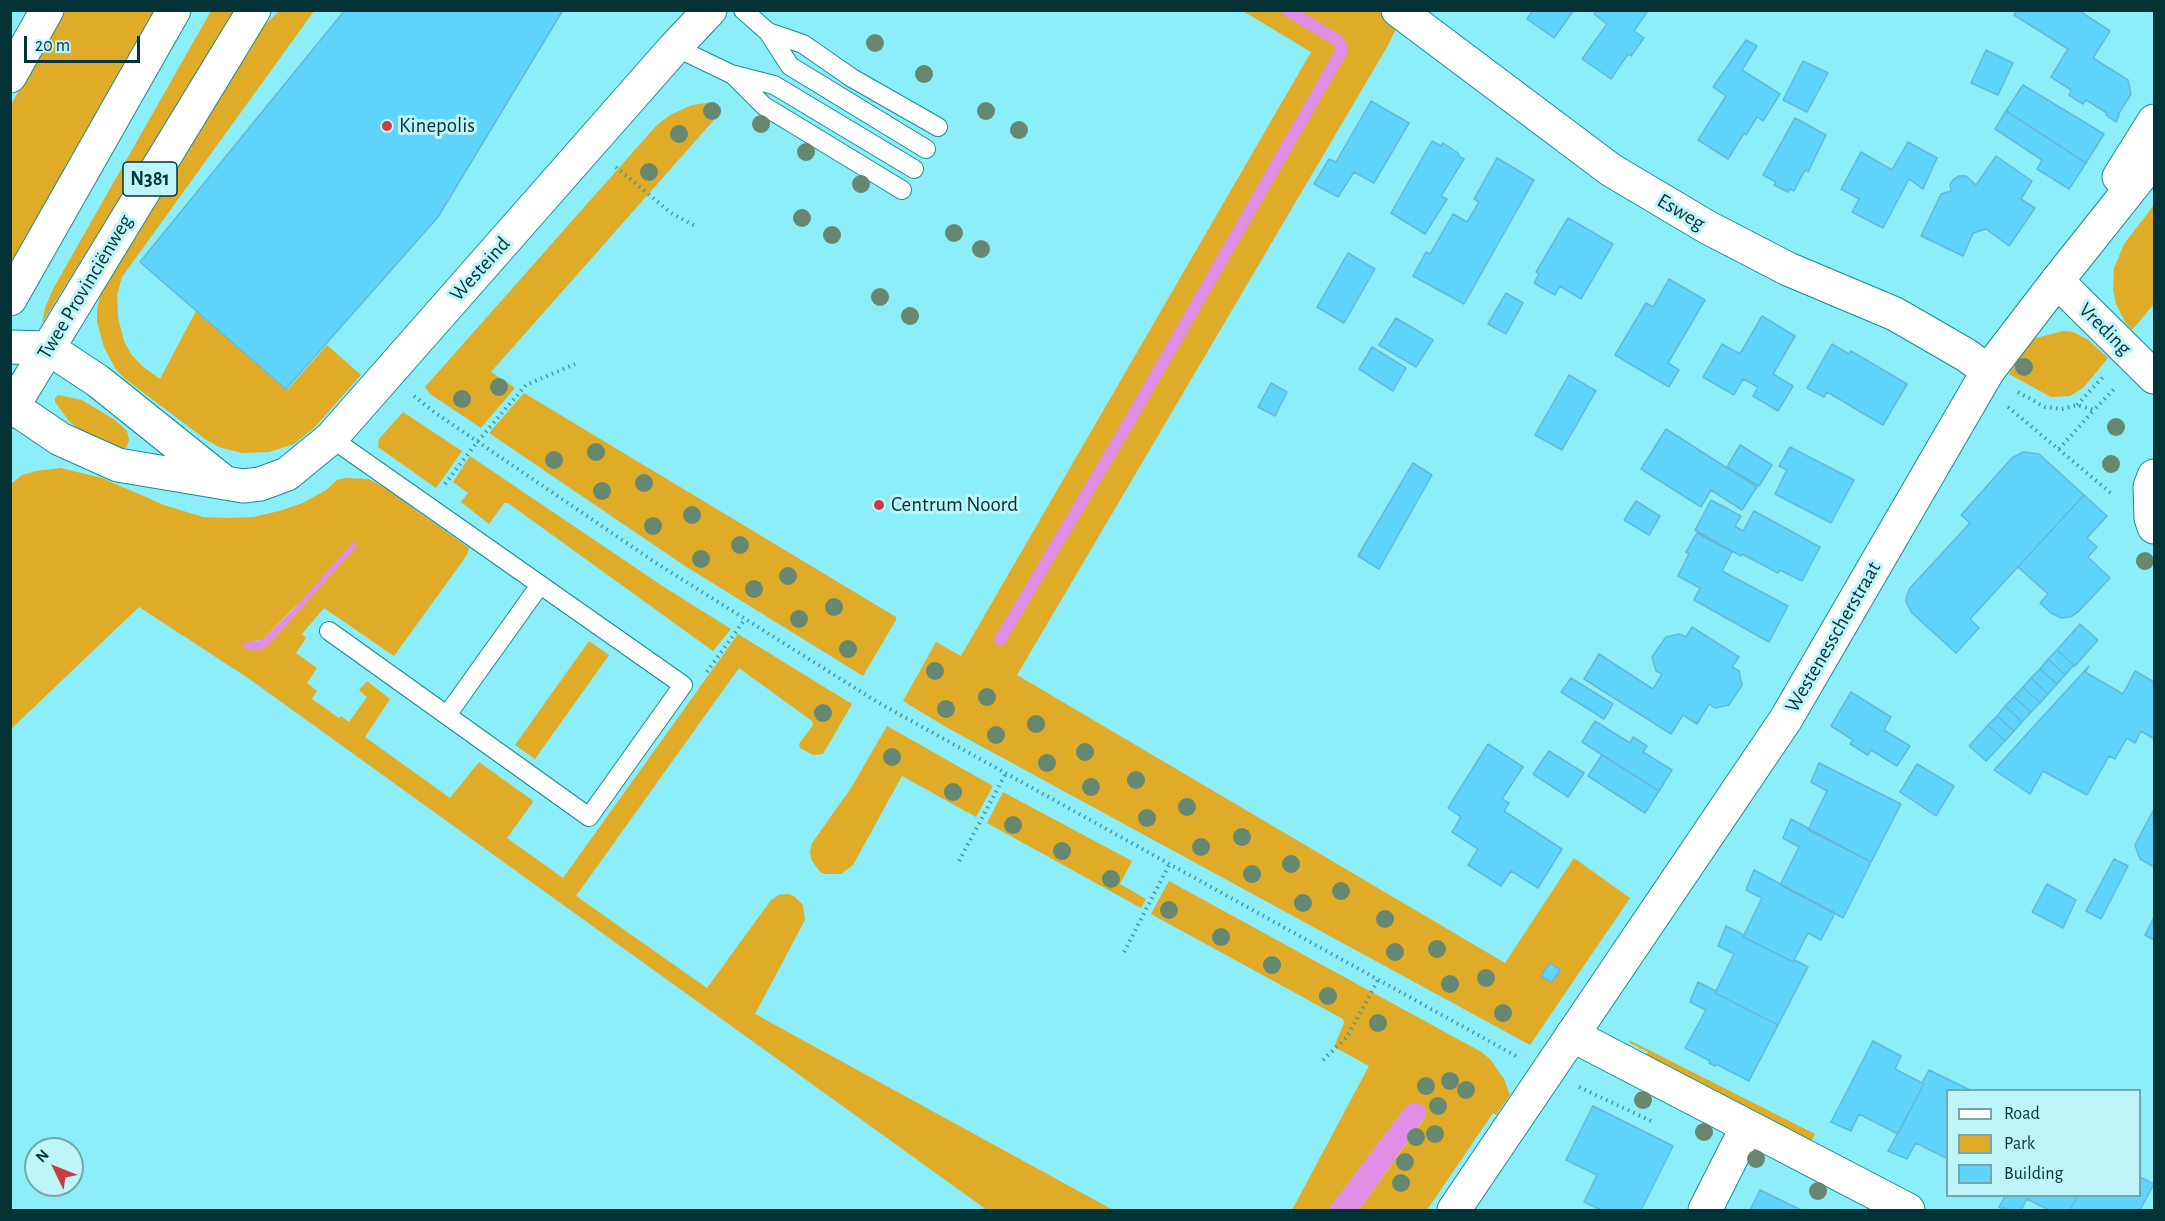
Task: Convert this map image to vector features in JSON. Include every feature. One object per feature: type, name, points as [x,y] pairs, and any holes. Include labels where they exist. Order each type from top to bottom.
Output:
[{"type":"street","points":[[10,76],[47,10]]},
{"type":"street","name":"N381","points":[[10,299],[174,10]]},
{"type":"street","name":"Twee Provinciënweg","points":[[11,407],[254,10]]},
{"type":"street","name":"Westeind","points":[[11,407],[60,439],[118,465],[243,486],[260,484],[286,474],[331,438],[710,10]]},
{"type":"street","name":"Esweg","points":[[1398,10],[1611,170],[1707,227],[1778,264],[1895,314],[1966,355],[1998,378]]},
{"type":"street","name":"Westenesscherstraat","points":[[2091,238],[2098,209],[2154,121]]},
{"type":"street","name":"Westenesscherstraat","points":[[1454,1210],[1786,719],[2057,281],[2154,159]]},
{"type":"street","name":"Vreding","points":[[2057,281],[2154,377]]},
{"type":"street","points":[[10,347],[48,348],[98,381],[226,483]]},
{"type":"street","points":[[2152,523],[2150,487],[2154,476]]},
{"type":"street","points":[[1572,1035],[1908,1210]]},
{"type":"street","points":[[1705,1210],[1747,1127]]},
{"type":"lane","points":[[743,10],[768,32],[790,66],[926,149]]},
{"type":"lane","points":[[768,32],[803,44],[852,78],[938,127]]},
{"type":"lane","points":[[675,47],[731,74],[774,85],[914,169]]},
{"type":"lane","points":[[731,74],[764,106],[902,190]]},
{"type":"lane","points":[[329,631],[589,817],[683,685],[331,438]]},
{"type":"lane","points":[[447,715],[540,585]]},
{"type":"path","points":[[590,145],[671,213],[698,227]]},
{"type":"path","points":[[445,484],[526,385],[575,364]]},
{"type":"path","points":[[386,374],[434,412],[656,563],[879,703],[1547,1073]]},
{"type":"path","points":[[1998,378],[2045,407],[2062,409],[2077,405]]},
{"type":"path","points":[[1998,378],[2000,400],[2135,513],[2152,523]]},
{"type":"path","points":[[2058,449],[2094,410]]},
{"type":"path","points":[[683,685],[703,677],[745,619]]},
{"type":"path","points":[[959,861],[1006,773]]},
{"type":"path","points":[[1125,951],[1169,865]]},
{"type":"path","points":[[1323,1060],[1347,1037],[1377,980]]},
{"type":"green space","points":[[61,11],[155,11],[11,266],[11,105]]},
{"type":"green space","points":[[211,11],[237,11],[42,323],[53,289]]},
{"type":"green space","points":[[279,11],[314,11],[122,277],[117,295],[118,318],[124,341],[131,354],[142,366],[160,379],[196,311],[285,389],[288,389],[327,345],[361,375],[315,427],[294,444],[269,452],[242,453],[219,447],[205,439],[124,378],[115,368],[104,347],[97,322],[97,309],[102,287],[257,33]]},
{"type":"green space","points":[[1243,11],[1379,11],[1398,25],[1017,675],[1505,963],[1574,858],[1630,898],[1530,1045],[946,727],[903,701],[936,642],[961,656],[1311,52]]},
{"type":"green space","points":[[714,102],[713,121],[491,372],[514,389],[481,428],[430,394],[425,387],[656,126],[670,115],[692,105]]},
{"type":"green space","points":[[2154,205],[2154,304],[2132,330],[2116,304],[2113,289],[2114,268],[2124,244]]},
{"type":"green space","points":[[2063,331],[2073,332],[2087,339],[2108,358],[2083,388],[2070,396],[2051,397],[2009,374],[2027,345],[2036,338]]},
{"type":"green space","points":[[524,393],[896,617],[863,676],[685,566],[489,433]]},
{"type":"green space","points":[[58,395],[82,400],[115,420],[127,431],[129,440],[127,447],[122,450],[84,435],[69,421],[55,402]]},
{"type":"green space","points":[[403,412],[462,451],[436,488],[378,447],[379,439]]},
{"type":"green space","points":[[470,456],[664,587],[731,629],[713,651],[508,503],[504,503],[489,524],[461,502],[468,493],[453,482]]},
{"type":"green space","points":[[61,468],[102,478],[164,505],[203,517],[227,518],[253,517],[303,503],[326,490],[337,480],[369,479],[469,548],[467,555],[394,656],[324,608],[302,634],[306,638],[296,653],[317,668],[307,683],[317,691],[312,699],[339,718],[341,716],[349,722],[367,697],[359,690],[367,681],[390,699],[365,737],[450,798],[479,762],[532,800],[533,802],[507,838],[563,878],[738,634],[852,704],[823,754],[813,755],[800,748],[799,744],[813,725],[812,721],[739,668],[576,896],[707,988],[771,900],[779,895],[794,896],[803,905],[805,920],[755,1014],[1113,1210],[987,1210],[248,678],[139,607],[11,729],[11,484],[22,475]],"holes":[[[357,545],[272,641],[252,641],[262,640]]]},
{"type":"green space","points":[[589,641],[609,655],[535,759],[515,745]]},
{"type":"green space","points":[[887,726],[993,786],[976,817],[902,776],[853,865],[841,874],[820,872],[812,861],[810,853],[812,843],[851,788]]},
{"type":"green space","points":[[1003,792],[1132,861],[1120,884],[1146,899],[1141,908],[987,823]]},
{"type":"green space","points":[[1169,881],[1480,1051],[1490,1059],[1504,1079],[1510,1095],[1496,1115],[1493,1113],[1427,1210],[1359,1210],[1423,1120],[1426,1115],[1423,1105],[1404,1109],[1328,1210],[1292,1210],[1369,1066],[1334,1047],[1344,1023],[1343,1019],[1151,914]]},
{"type":"green space","points":[[1629,1040],[1815,1134],[1810,1144],[1644,1060],[1648,1052],[1630,1043]]},
{"type":"shaded area","points":[[354,541],[357,546],[265,648],[254,651],[244,648],[242,643],[262,640],[291,612]]},
{"type":"shaded area","points":[[1411,1103],[1423,1105],[1426,1108],[1426,1115],[1359,1210],[1328,1210],[1404,1109]]},
{"type":"building","points":[[345,10],[563,10],[438,217],[286,389],[140,262]]},
{"type":"building","points":[[1533,10],[1574,10],[1554,38],[1527,19]]},
{"type":"building","points":[[1597,10],[1647,12],[1634,31],[1644,38],[1631,56],[1628,54],[1611,79],[1582,59],[1607,24],[1594,14]]},
{"type":"building","points":[[2017,10],[2078,10],[2110,31],[2093,58],[2128,80],[2131,94],[2116,122],[2106,115],[2107,113],[2086,100],[2083,104],[2069,95],[2071,90],[2051,77],[2068,49],[2014,15]]},
{"type":"building","points":[[1746,40],[1757,46],[1742,70],[1780,94],[1763,121],[1757,117],[1746,135],[1744,133],[1728,159],[1698,140],[1726,96],[1713,87]]},
{"type":"building","points":[[1986,50],[2013,63],[1998,95],[1971,83]]},
{"type":"building","points":[[1803,61],[1828,73],[1807,112],[1783,100]]},
{"type":"building","points":[[2023,85],[2104,134],[2086,163],[2006,111]]},
{"type":"building","points":[[1371,101],[1409,123],[1374,183],[1354,172],[1338,197],[1314,184],[1329,159],[1336,162]]},
{"type":"building","points":[[2006,111],[2086,163],[2069,189],[2037,169],[2042,160],[1995,129]]},
{"type":"building","points":[[1795,118],[1826,135],[1808,172],[1805,170],[1794,191],[1790,189],[1788,192],[1774,185],[1776,182],[1763,175]]},
{"type":"building","points":[[1432,141],[1441,146],[1443,143],[1464,159],[1441,196],[1447,199],[1425,234],[1391,213]]},
{"type":"building","points":[[1908,142],[1937,158],[1923,189],[1909,179],[1883,228],[1852,212],[1859,199],[1841,189],[1861,152],[1892,170]]},
{"type":"building","points":[[1996,156],[2032,181],[2021,199],[2035,208],[2009,246],[1986,229],[1973,233],[1963,256],[1921,236],[1941,194],[1951,191],[1950,184],[1954,179],[1966,176],[1976,185]]},
{"type":"building","points":[[1497,158],[1534,180],[1464,304],[1413,276],[1426,252],[1430,254],[1453,214],[1467,222],[1479,202],[1474,199]]},
{"type":"building","points":[[1568,218],[1613,244],[1581,299],[1560,286],[1555,295],[1534,283],[1539,274],[1536,272]]},
{"type":"building","points":[[1348,253],[1375,269],[1344,323],[1317,307]]},
{"type":"building","points":[[1669,279],[1705,300],[1668,363],[1679,370],[1669,387],[1615,355],[1646,303],[1653,307]]},
{"type":"building","points":[[1506,293],[1523,303],[1506,334],[1488,324]]},
{"type":"building","points":[[1762,316],[1795,336],[1773,374],[1793,386],[1778,411],[1753,396],[1758,387],[1743,379],[1734,395],[1703,377],[1722,344],[1740,354]]},
{"type":"building","points":[[1396,318],[1433,340],[1416,367],[1379,345]]},
{"type":"building","points":[[1832,344],[1849,354],[1851,351],[1907,384],[1883,425],[1827,392],[1824,397],[1807,388]]},
{"type":"building","points":[[1372,347],[1406,368],[1393,391],[1359,369]]},
{"type":"building","points":[[1569,375],[1596,391],[1562,450],[1535,435]]},
{"type":"building","points":[[1271,383],[1287,392],[1275,416],[1258,407]]},
{"type":"building","points":[[1666,429],[1757,487],[1742,510],[1711,490],[1701,507],[1641,469]]},
{"type":"building","points":[[1740,445],[1772,465],[1759,486],[1727,467]]},
{"type":"building","points":[[1790,447],[1854,480],[1831,523],[1775,494],[1787,470],[1779,466]]},
{"type":"building","points":[[2023,452],[2039,454],[2084,495],[1970,619],[1979,628],[1956,653],[1912,613],[1906,602],[1907,595],[1910,588],[1970,523],[1961,515],[2012,458]]},
{"type":"building","points":[[1413,463],[1432,475],[1379,569],[1358,556]]},
{"type":"building","points":[[2084,495],[2107,516],[2087,538],[2097,547],[2088,557],[2110,578],[2078,612],[2070,617],[2061,618],[2040,603],[2048,594],[2018,567]]},
{"type":"building","points":[[1711,500],[1741,516],[1735,526],[1743,531],[1754,511],[1820,547],[1802,581],[1780,570],[1778,573],[1742,554],[1741,556],[1695,530]]},
{"type":"building","points":[[1636,501],[1660,516],[1649,535],[1624,520]]},
{"type":"building","points":[[1697,533],[1732,552],[1722,571],[1788,606],[1769,642],[1694,600],[1700,588],[1678,576],[1689,554],[1686,552]]},
{"type":"building","points":[[2080,624],[2098,640],[2075,666],[2057,650]]},
{"type":"building","points":[[1692,627],[1739,657],[1732,667],[1739,671],[1742,685],[1729,705],[1715,708],[1709,704],[1697,724],[1683,715],[1671,734],[1584,679],[1599,654],[1653,689],[1662,674],[1656,671],[1652,657],[1666,637],[1679,634],[1686,637]]},
{"type":"building","points":[[2057,650],[2074,665],[2065,675],[2048,659]]},
{"type":"building","points":[[2048,659],[2065,675],[2057,684],[2040,669]]},
{"type":"building","points":[[2089,666],[2085,672],[2123,694],[2135,671],[2154,682],[2154,739],[2141,731],[2135,743],[2127,738],[2115,759],[2109,756],[2087,795],[2043,771],[2030,794],[1994,770]]},
{"type":"building","points":[[2040,669],[2057,684],[2048,694],[2031,678]]},
{"type":"building","points":[[1571,678],[1613,704],[1604,719],[1561,692]]},
{"type":"building","points":[[2031,678],[2048,694],[2040,703],[2023,687]]},
{"type":"building","points":[[2023,687],[2040,703],[2031,712],[2014,697]]},
{"type":"building","points":[[1851,692],[1891,717],[1884,730],[1910,746],[1897,766],[1871,750],[1868,755],[1850,744],[1853,740],[1831,726]]},
{"type":"building","points":[[2014,697],[2031,712],[2022,722],[2005,706]]},
{"type":"building","points":[[2005,706],[2022,722],[2014,731],[1997,716]]},
{"type":"building","points":[[1997,716],[2014,731],[2005,741],[1988,725]]},
{"type":"building","points":[[1595,721],[1630,743],[1633,737],[1647,746],[1643,752],[1672,770],[1659,791],[1582,742]]},
{"type":"building","points":[[1988,725],[2005,741],[1986,761],[1969,746]]},
{"type":"building","points":[[1488,744],[1523,767],[1502,799],[1509,803],[1504,811],[1562,849],[1538,888],[1511,871],[1501,886],[1468,865],[1478,849],[1452,832],[1461,817],[1448,808]]},
{"type":"building","points":[[1549,751],[1584,773],[1568,797],[1533,774]]},
{"type":"building","points":[[1602,755],[1659,791],[1645,813],[1588,776]]},
{"type":"building","points":[[1819,763],[1901,804],[1871,862],[1808,830],[1827,791],[1811,782]]},
{"type":"building","points":[[1917,764],[1954,786],[1936,816],[1900,792]]},
{"type":"building","points":[[2154,809],[2154,867],[2140,859],[2135,845]]},
{"type":"building","points":[[1791,819],[1871,862],[1843,918],[1780,885],[1799,847],[1783,838]]},
{"type":"building","points":[[2114,859],[2128,866],[2101,919],[2086,911]]},
{"type":"building","points":[[1754,870],[1835,913],[1821,940],[1808,933],[1793,962],[1743,937],[1762,898],[1746,890]]},
{"type":"building","points":[[2047,884],[2076,900],[2063,928],[2032,912]]},
{"type":"building","points":[[2154,917],[2154,940],[2145,935]]},
{"type":"building","points":[[1726,926],[1793,962],[1795,960],[1808,967],[1778,1025],[1715,993],[1734,954],[1718,946]]},
{"type":"building","points":[[1550,963],[1560,970],[1552,982],[1541,976]]},
{"type":"building","points":[[1698,982],[1778,1025],[1749,1081],[1716,1064],[1715,1066],[1709,1063],[1710,1061],[1685,1048],[1706,1010],[1690,1002]]},
{"type":"building","points":[[1873,1041],[1901,1056],[1895,1069],[1924,1084],[1898,1134],[1859,1114],[1851,1131],[1831,1122]]},
{"type":"building","points":[[1929,1070],[1968,1089],[1946,1089],[1946,1158],[1916,1143],[1907,1159],[1888,1151],[1924,1084],[1922,1083]]},
{"type":"building","points":[[1593,1106],[1673,1146],[1641,1210],[1601,1210],[1584,1202],[1597,1175],[1566,1160]]},
{"type":"building","points":[[2141,1178],[2154,1184],[2140,1210],[2070,1210],[2077,1197],[2141,1197]]},
{"type":"building","points":[[1760,1190],[1801,1210],[1750,1210]]},
{"type":"building","points":[[2004,1197],[2077,1197],[2070,1210],[2049,1210],[2027,1199],[2021,1210],[1999,1207]]},
{"type":"waterway","points":[[1000,640],[1125,429],[1341,52],[1342,48],[1337,40],[1287,10]]},
{"type":"place","name":"Kinepolis","points":[[387,126]]},
{"type":"place","name":"Centrum Noord","points":[[879,505]]}]
